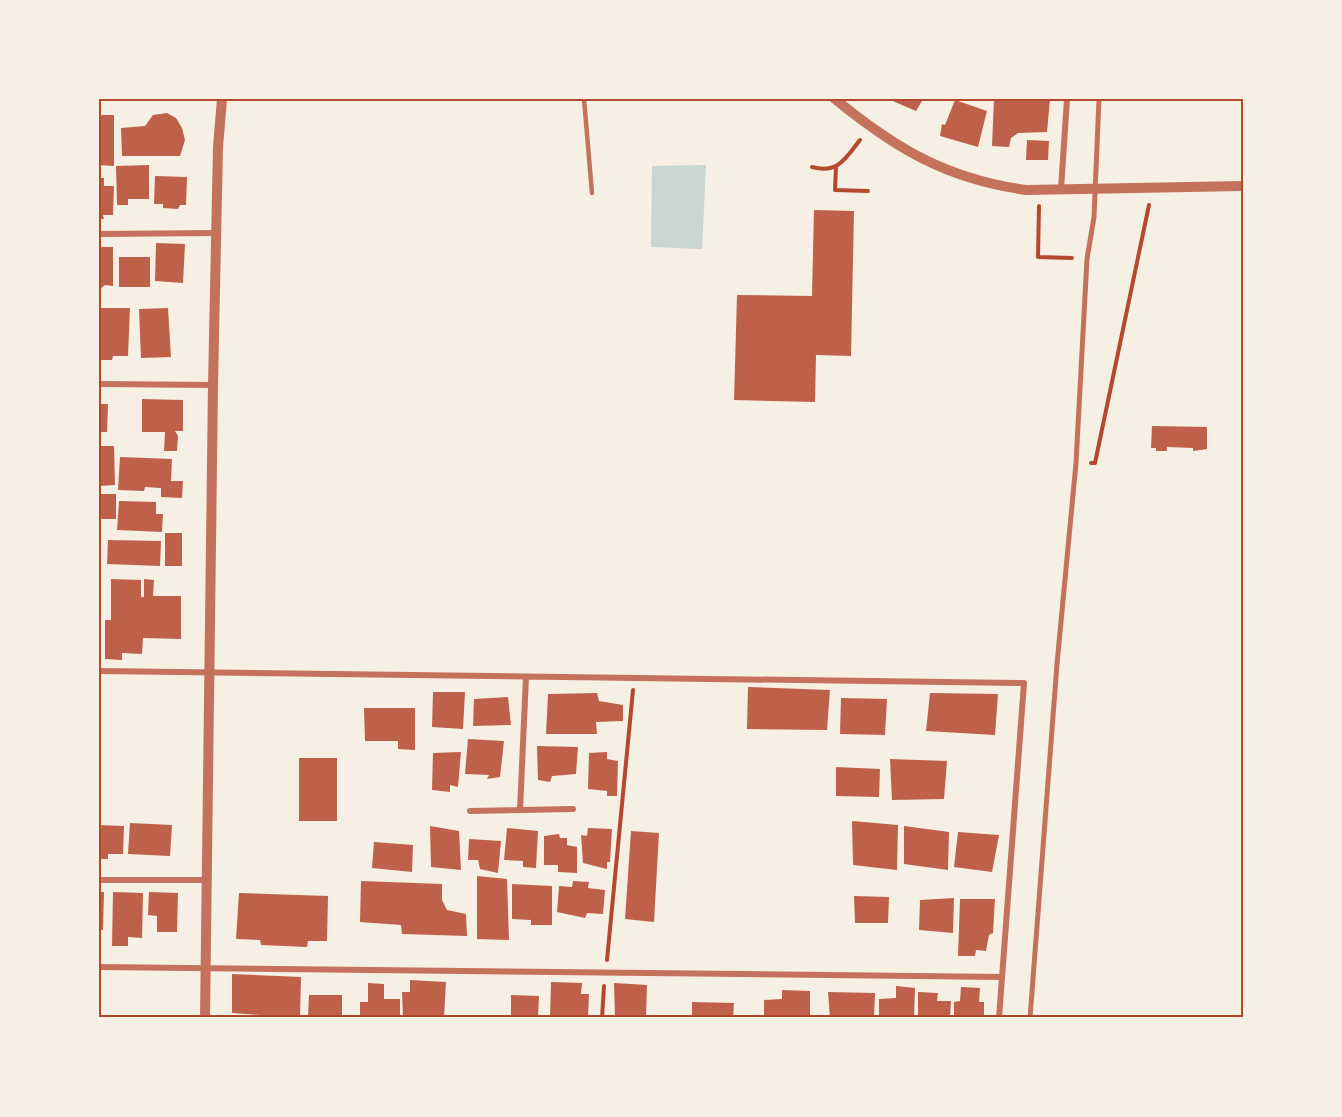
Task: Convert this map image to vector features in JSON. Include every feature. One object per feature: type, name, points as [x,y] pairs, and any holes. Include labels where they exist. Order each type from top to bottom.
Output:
[{"type":"street","points":[[205,1018],[213,385],[216,232],[222,99]]},
{"type":"street","points":[[835,99],[892,142],[951,173],[996,185],[1026,190],[1243,186]]},
{"type":"street","points":[[1061,189],[1067,99]]},
{"type":"street","points":[[1030,1018],[1057,664],[1076,463],[1087,258],[1094,211],[1099,99]]},
{"type":"street","points":[[99,234],[216,232]]},
{"type":"street","points":[[99,384],[213,385]]},
{"type":"street","points":[[99,671],[1024,683],[999,1018]]},
{"type":"street","points":[[520,810],[526,677]]},
{"type":"street","points":[[470,811],[573,809]]},
{"type":"street","points":[[99,880],[207,880]]},
{"type":"street","points":[[99,967],[1002,977]]},
{"type":"lane","points":[[584,99],[592,193]]},
{"type":"path","points":[[812,167],[825,171],[836,167],[860,140]]},
{"type":"path","points":[[836,167],[835,190],[868,191]]},
{"type":"path","points":[[1076,463],[1095,463],[1149,204]]},
{"type":"path","points":[[1040,205],[1038,257],[1087,258]]},
{"type":"path","points":[[602,1018],[634,679]]},
{"type":"shaded area","points":[[706,165],[702,249],[651,247],[652,166]]},
{"type":"building","points":[[888,99],[923,99],[916,111]]},
{"type":"building","points":[[994,99],[1050,99],[1047,132],[1018,133],[1011,138],[1009,147],[992,146]]},
{"type":"building","points":[[955,100],[987,111],[978,147],[940,136],[942,124],[945,125]]},
{"type":"building","points":[[167,113],[176,118],[182,128],[185,140],[180,156],[122,156],[121,128],[145,126],[153,115]]},
{"type":"building","points":[[100,115],[114,115],[114,166],[99,165]]},
{"type":"building","points":[[1027,140],[1049,141],[1048,160],[1026,160]]},
{"type":"building","points":[[149,165],[149,199],[128,199],[128,205],[117,205],[116,166]]},
{"type":"building","points":[[155,176],[187,177],[186,205],[180,205],[178,209],[163,208],[163,204],[154,204]]},
{"type":"building","points":[[99,178],[104,178],[104,186],[114,186],[113,215],[103,215],[104,219],[99,219]]},
{"type":"building","points":[[814,210],[854,211],[851,356],[816,355],[815,402],[734,400],[737,295],[812,296]]},
{"type":"building","points":[[156,243],[185,244],[183,283],[155,281]]},
{"type":"building","points":[[101,247],[113,247],[113,286],[105,285],[99,290]]},
{"type":"building","points":[[119,257],[150,257],[150,287],[119,287]]},
{"type":"building","points":[[99,308],[130,308],[128,356],[113,356],[112,360],[99,360]]},
{"type":"building","points":[[168,308],[171,357],[141,358],[139,309]]},
{"type":"building","points":[[142,399],[183,400],[183,431],[175,431],[178,436],[177,451],[164,451],[165,432],[142,432]]},
{"type":"building","points":[[99,404],[108,404],[107,432],[99,432]]},
{"type":"building","points":[[1152,426],[1207,427],[1207,449],[1193,451],[1193,448],[1167,447],[1167,451],[1156,451],[1156,448],[1151,448]]},
{"type":"building","points":[[99,446],[114,446],[115,485],[99,486]]},
{"type":"building","points":[[120,457],[172,459],[171,481],[183,481],[182,498],[161,497],[161,488],[145,487],[144,491],[118,490]]},
{"type":"building","points":[[99,494],[116,494],[116,519],[99,519]]},
{"type":"building","points":[[119,501],[156,502],[156,514],[163,514],[162,532],[117,530]]},
{"type":"building","points":[[165,533],[182,533],[182,566],[165,566]]},
{"type":"building","points":[[108,540],[161,541],[160,566],[107,564]]},
{"type":"building","points":[[111,579],[141,580],[141,597],[144,597],[144,579],[154,580],[153,596],[181,596],[181,639],[143,638],[142,654],[122,653],[122,660],[105,659],[105,620],[111,620]]},
{"type":"building","points":[[748,687],[830,690],[827,730],[747,729]]},
{"type":"building","points":[[433,692],[465,692],[463,729],[432,727]]},
{"type":"building","points":[[597,693],[599,701],[623,705],[623,721],[596,722],[597,734],[546,734],[548,694]]},
{"type":"building","points":[[930,693],[998,694],[995,735],[926,731]]},
{"type":"building","points":[[508,697],[511,725],[473,726],[474,699]]},
{"type":"building","points":[[841,698],[887,699],[885,735],[840,734]]},
{"type":"building","points":[[364,708],[415,708],[415,750],[398,749],[398,741],[365,741]]},
{"type":"building","points":[[468,739],[504,741],[500,777],[487,779],[489,775],[465,774]]},
{"type":"building","points":[[537,746],[578,747],[576,774],[552,776],[550,782],[538,780]]},
{"type":"building","points":[[461,752],[458,787],[450,785],[450,792],[432,790],[433,753]]},
{"type":"building","points":[[607,752],[607,759],[618,761],[617,796],[607,796],[607,791],[588,789],[589,753]]},
{"type":"building","points":[[299,758],[337,758],[337,821],[299,821]]},
{"type":"building","points":[[890,759],[947,761],[944,799],[892,800]]},
{"type":"building","points":[[836,767],[880,769],[879,797],[836,796]]},
{"type":"building","points":[[852,821],[898,825],[897,870],[853,865]]},
{"type":"building","points":[[130,823],[172,825],[170,856],[128,854]]},
{"type":"building","points":[[99,825],[124,826],[123,854],[108,854],[108,859],[99,859]]},
{"type":"building","points":[[430,826],[459,831],[461,870],[431,867]]},
{"type":"building","points":[[904,826],[949,832],[948,870],[904,864]]},
{"type":"building","points":[[507,828],[538,831],[536,868],[523,867],[523,861],[504,860]]},
{"type":"building","points":[[588,828],[612,829],[610,862],[607,862],[607,869],[583,863],[581,835],[587,836]]},
{"type":"building","points":[[631,831],[659,833],[654,922],[625,919]]},
{"type":"building","points":[[958,832],[999,835],[992,872],[954,867]]},
{"type":"building","points":[[559,834],[560,838],[567,838],[567,845],[577,847],[577,873],[558,872],[558,865],[544,865],[544,836]]},
{"type":"building","points":[[469,839],[501,841],[498,873],[480,869],[478,860],[468,860]]},
{"type":"building","points":[[374,842],[413,845],[412,872],[372,868]]},
{"type":"building","points":[[477,876],[507,879],[509,940],[477,939]]},
{"type":"building","points":[[361,881],[442,884],[442,900],[447,910],[466,914],[467,936],[402,934],[401,925],[360,922]]},
{"type":"building","points":[[573,881],[589,882],[588,888],[605,890],[603,914],[587,913],[585,918],[557,912],[559,886],[572,887]]},
{"type":"building","points":[[512,884],[552,886],[552,925],[531,925],[531,920],[512,919]]},
{"type":"building","points":[[99,892],[104,892],[103,930],[99,930]]},
{"type":"building","points":[[113,892],[143,893],[142,938],[128,937],[128,946],[112,946]]},
{"type":"building","points":[[149,892],[178,893],[177,932],[157,932],[157,916],[148,915]]},
{"type":"building","points":[[239,893],[328,896],[327,941],[308,941],[307,947],[261,945],[260,940],[236,939]]},
{"type":"building","points":[[854,896],[889,897],[888,923],[855,923]]},
{"type":"building","points":[[954,898],[953,933],[919,930],[920,900]]},
{"type":"building","points":[[960,899],[995,899],[993,933],[989,935],[986,951],[976,950],[975,956],[958,956]]},
{"type":"building","points":[[232,974],[301,977],[300,1018],[232,1013]]},
{"type":"building","points":[[410,980],[446,982],[444,1018],[403,1018],[402,992],[410,992]]},
{"type":"building","points":[[551,982],[582,983],[581,994],[589,994],[588,1018],[550,1018]]},
{"type":"building","points":[[368,983],[384,984],[384,999],[400,999],[400,1018],[360,1018],[360,1002],[368,1002]]},
{"type":"building","points":[[614,983],[647,985],[646,1018],[615,1018]]},
{"type":"building","points":[[896,986],[915,988],[914,1018],[879,1018],[879,999],[896,998]]},
{"type":"building","points":[[961,987],[980,988],[979,1002],[984,1002],[984,1018],[954,1018],[954,1002],[960,1001]]},
{"type":"building","points":[[782,990],[810,991],[810,1018],[764,1018],[764,1000],[782,999]]},
{"type":"building","points":[[828,992],[875,993],[874,1018],[830,1018]]},
{"type":"building","points":[[918,992],[938,993],[937,1001],[951,1001],[950,1018],[918,1018]]},
{"type":"building","points":[[309,995],[342,995],[342,1018],[308,1018]]},
{"type":"building","points":[[511,995],[539,996],[538,1017],[511,1018]]},
{"type":"building","points":[[692,1002],[734,1003],[733,1018],[692,1018]]}]
